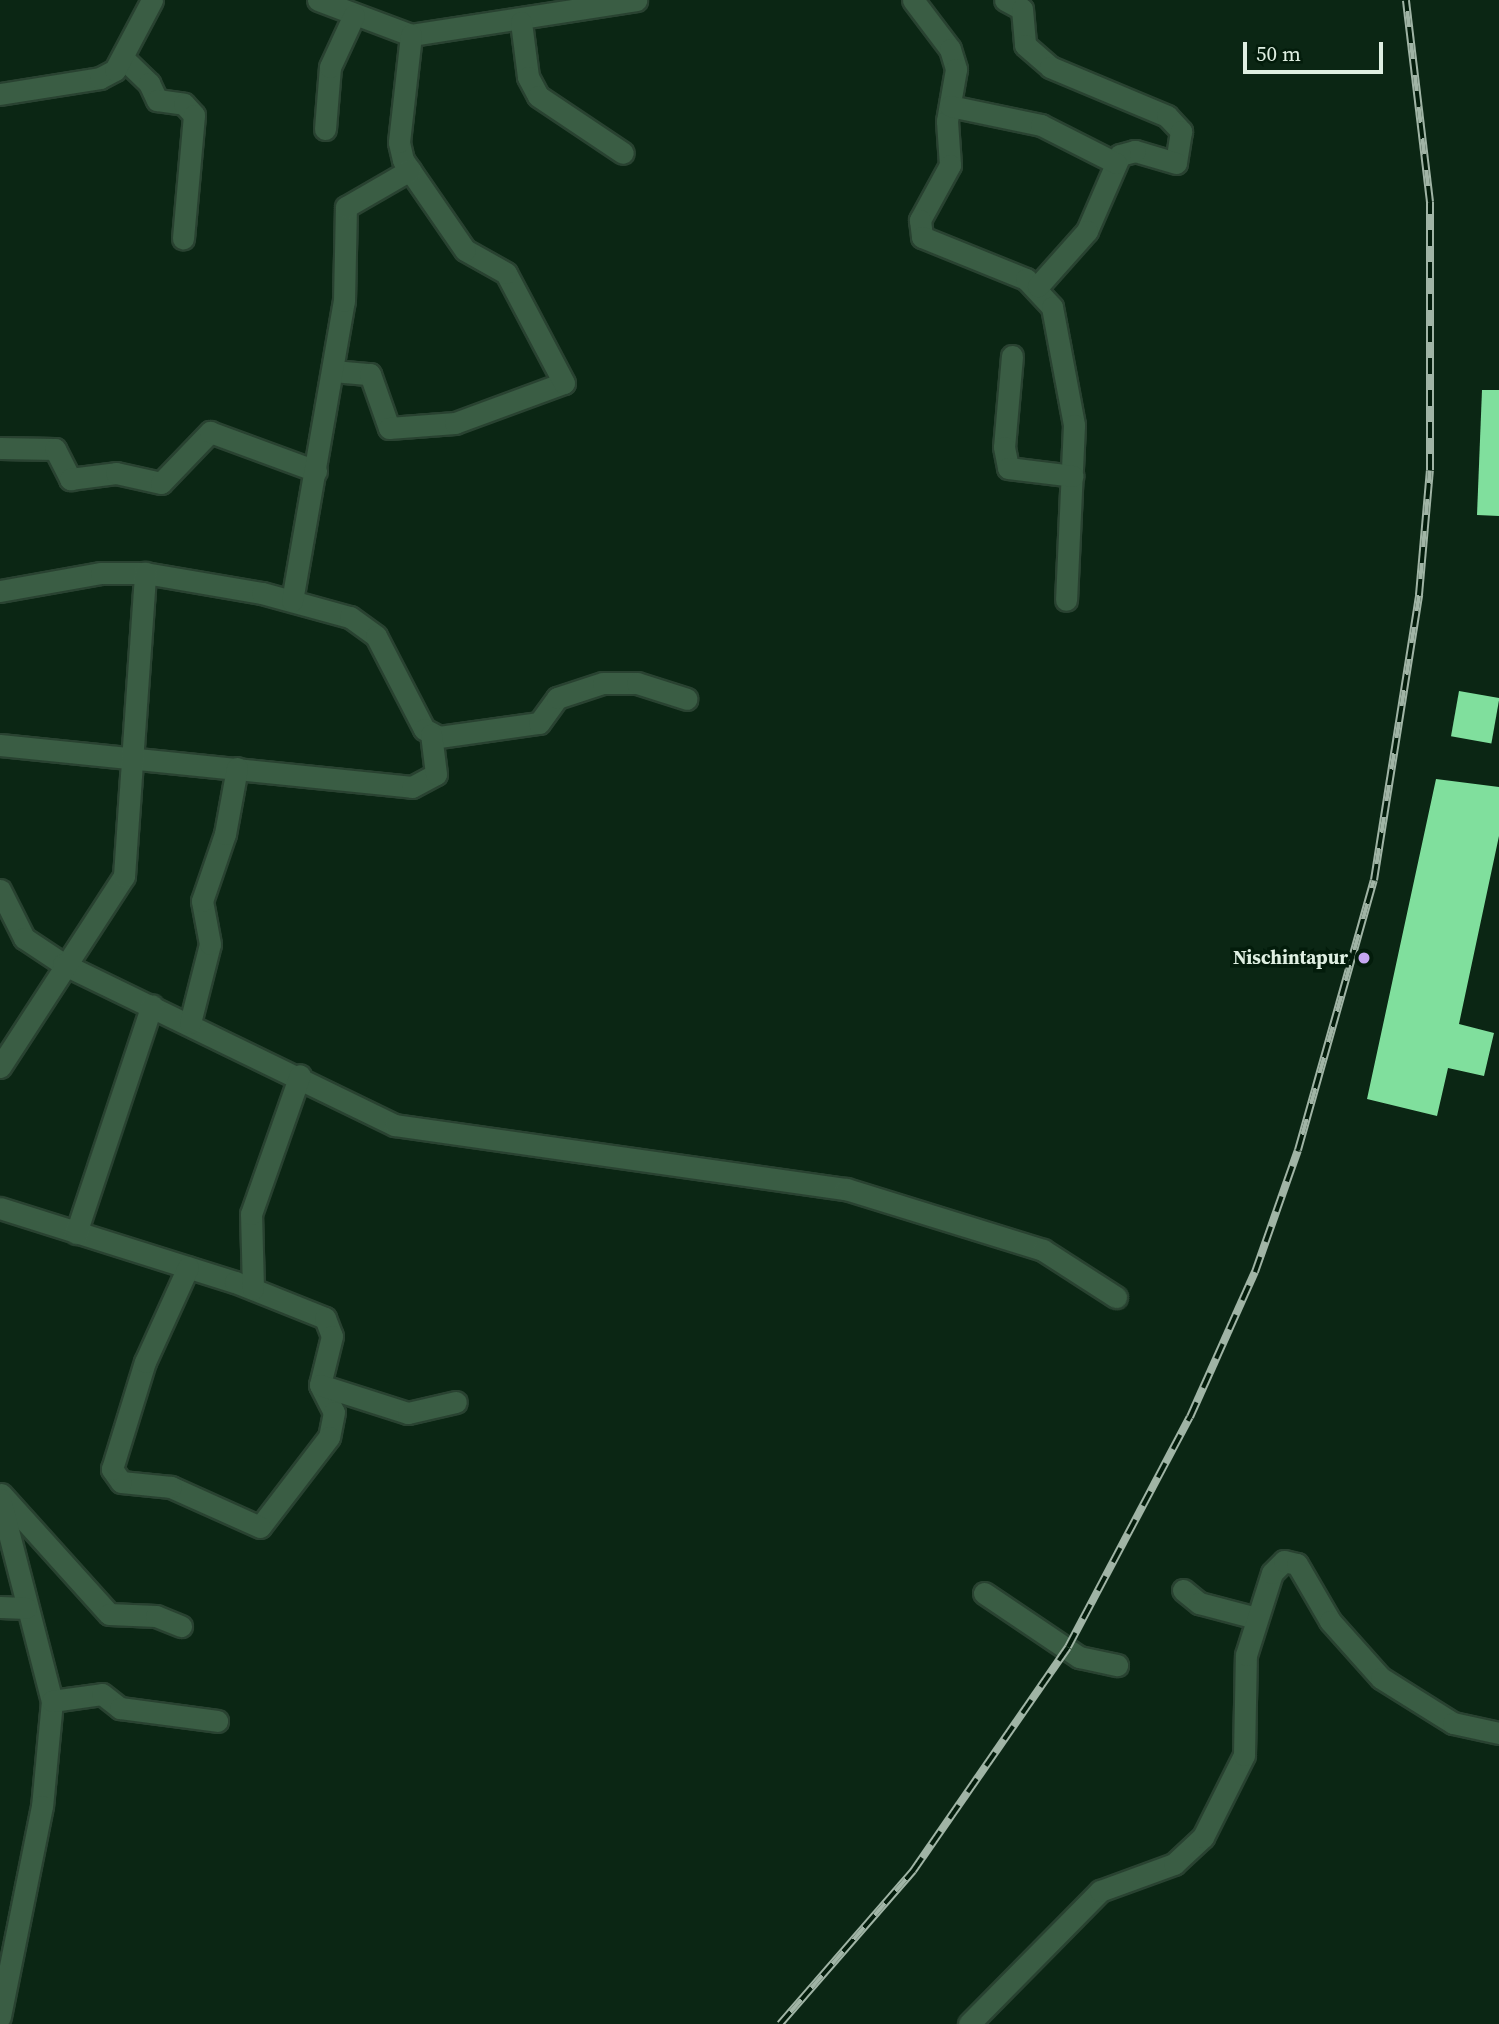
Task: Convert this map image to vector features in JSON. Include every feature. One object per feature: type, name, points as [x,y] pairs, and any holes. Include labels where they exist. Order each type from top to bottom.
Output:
[{"type":"street","points":[[0,94],[100,78],[124,59],[152,0]]},
{"type":"street","points":[[318,0],[411,35],[521,22],[636,0]]},
{"type":"street","points":[[913,0],[954,59],[950,106],[950,165],[920,220],[922,237],[1038,286],[1052,307],[1071,407],[1073,476],[1066,600]]},
{"type":"street","points":[[1005,0],[1022,9],[1025,45],[1056,72],[1179,123],[1176,163],[1126,151],[1116,163],[1087,231],[1038,286]]},
{"type":"street","points":[[326,129],[330,67],[354,15]]},
{"type":"street","points":[[521,22],[528,77],[538,96],[623,153]]},
{"type":"street","points":[[333,371],[370,374],[389,428],[455,423],[564,383],[506,273],[465,250],[410,170],[399,142],[411,35]]},
{"type":"street","points":[[124,59],[157,100],[184,104],[194,115],[183,239]]},
{"type":"street","points":[[950,106],[1041,125],[1116,163]]},
{"type":"street","points":[[292,601],[344,301],[346,207],[410,170]]},
{"type":"street","points":[[1012,356],[1003,447],[1008,468],[1073,476]]},
{"type":"street","points":[[0,447],[55,449],[70,479],[116,473],[161,483],[210,432],[316,471]]},
{"type":"street","points":[[0,591],[101,573],[145,573],[292,601],[366,626],[430,734],[436,774],[412,787],[0,744]]},
{"type":"street","points":[[0,1067],[63,964],[124,876],[130,758],[145,573]]},
{"type":"street","points":[[430,734],[531,725],[547,717],[558,698],[603,683],[637,683],[687,699]]},
{"type":"street","points":[[190,1023],[210,944],[202,901],[225,834],[237,768]]},
{"type":"street","points":[[0,890],[24,938],[63,964],[300,1075],[395,1125],[846,1189],[1043,1250],[1116,1297]]},
{"type":"street","points":[[76,1233],[152,1005]]},
{"type":"street","points":[[253,1289],[251,1214],[300,1075]]},
{"type":"street","points":[[0,1208],[188,1267],[325,1318],[332,1336],[320,1385],[334,1412],[329,1437],[260,1527],[171,1487],[115,1479],[112,1469],[140,1374],[188,1267]]},
{"type":"street","points":[[320,1385],[408,1413],[456,1402]]},
{"type":"street","points":[[0,1493],[109,1614],[156,1616],[181,1626]]},
{"type":"street","points":[[0,1499],[52,1701],[42,1806],[0,2017]]},
{"type":"street","points":[[972,2021],[1094,1896],[1174,1864],[1203,1837],[1244,1755],[1246,1655],[1274,1568],[1290,1560],[1357,1657],[1381,1678],[1453,1723],[1499,1733]]},
{"type":"street","points":[[1183,1590],[1199,1603],[1256,1618]]},
{"type":"street","points":[[984,1593],[1079,1657],[1117,1665]]},
{"type":"street","points":[[0,1607],[26,1608]]},
{"type":"street","points":[[52,1701],[102,1694],[120,1708],[216,1721]]},
{"type":"building","points":[[1482,390],[1499,390],[1499,516],[1477,515]]},
{"type":"building","points":[[1459,691],[1499,698],[1491,743],[1451,736]]},
{"type":"building","points":[[1436,779],[1499,787],[1499,836],[1459,1024],[1494,1033],[1484,1076],[1448,1068],[1437,1116],[1367,1099]]},
{"type":"railway","points":[[780,2024],[913,1871],[1068,1647],[1190,1417],[1255,1272],[1298,1150],[1374,880],[1419,595],[1430,470],[1430,202],[1406,0]]},
{"type":"place","name":"Nischintapur","points":[[1364,958]]}]
